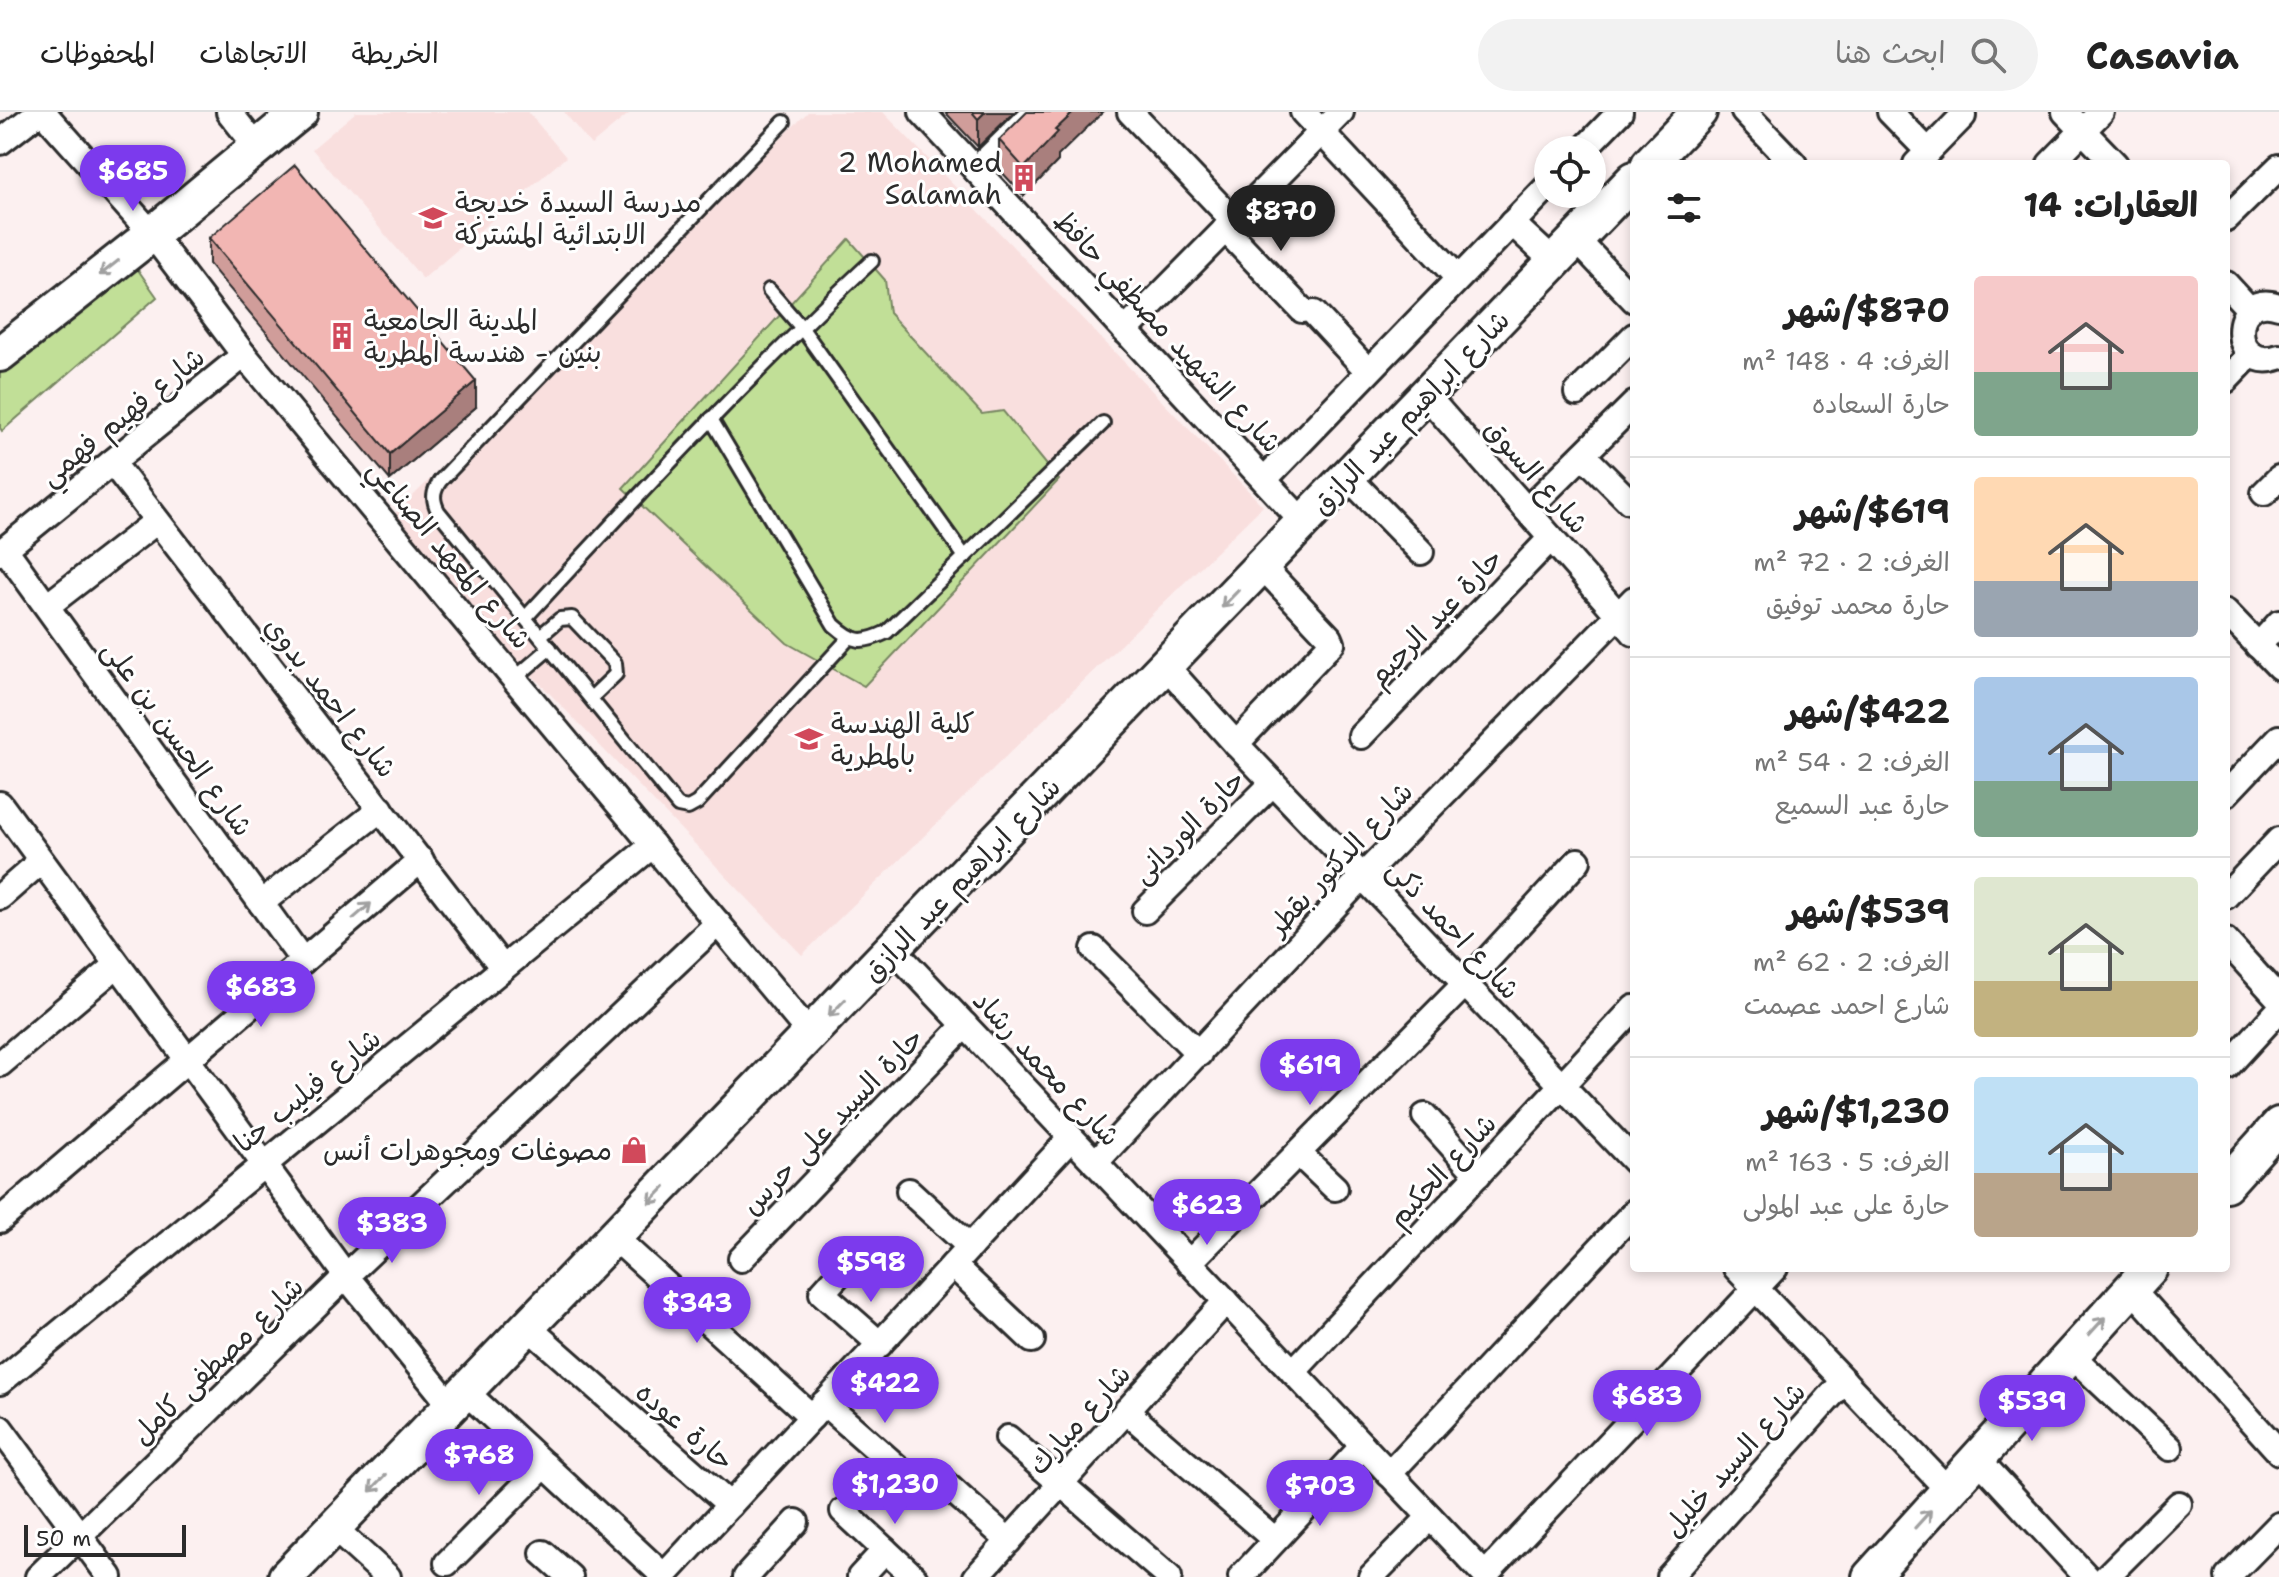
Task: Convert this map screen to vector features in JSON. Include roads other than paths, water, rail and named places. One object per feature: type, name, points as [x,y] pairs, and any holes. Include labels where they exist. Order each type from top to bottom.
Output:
[{"type":"main road","points":[[0,354],[300,112]]},
{"type":"main road","points":[[1653,160],[1699,112]]},
{"type":"main road","name":"شارع ابراهيم عبد الرازق","points":[[286,1577],[1630,183]]},
{"type":"main road","points":[[2230,1180],[2279,1125]]},
{"type":"main road","points":[[1870,1577],[2140,1278]]},
{"type":"street","points":[[0,142],[41,112]]},
{"type":"street","name":"شارع المعهد الصناعي","points":[[41,112],[152,234],[244,355],[811,1035]]},
{"type":"street","points":[[229,112],[257,147]]},
{"type":"street","name":"شارع الشهيد مصطفي حافظ","points":[[922,112],[1303,522]]},
{"type":"street","points":[[976,170],[1035,112]]},
{"type":"street","points":[[1130,112],[1308,311],[1368,371]]},
{"type":"street","points":[[1303,112],[1458,278]]},
{"type":"street","points":[[1125,331],[1341,112]]},
{"type":"street","points":[[1597,136],[1620,112]]},
{"type":"street","points":[[1744,112],[1790,160]]},
{"type":"street","points":[[1890,112],[1932,156],[1963,116]]},
{"type":"street","points":[[2065,112],[2111,160]]},
{"type":"street","points":[[2054,160],[2101,112]]},
{"type":"street","points":[[2230,215],[2279,167]]},
{"type":"street","name":"شارع ابراهيم عبد الرازق","points":[[1265,479],[1534,200]]},
{"type":"street","points":[[1512,223],[1565,251],[1630,297]]},
{"type":"street","points":[[2230,288],[2250,310]]},
{"type":"street","points":[[2279,306],[2266,303],[2250,310],[2241,324],[2240,332],[2245,348],[2251,354],[2265,359],[2279,357]]},
{"type":"street","points":[[1577,393],[1630,340]]},
{"type":"street","points":[[2230,376],[2251,354]]},
{"type":"street","name":"شارع فهيم فهمي","points":[[3,551],[244,355]]},
{"type":"street","name":"شارع السوق","points":[[1426,395],[1551,538],[1629,616]]},
{"type":"street","points":[[1527,510],[1630,408]]},
{"type":"street","points":[[1583,455],[1629,501]]},
{"type":"street","name":"شارع احمد بدوي","points":[[112,462],[503,968]]},
{"type":"street","points":[[1348,477],[1421,552]]},
{"type":"street","points":[[47,606],[157,521]]},
{"type":"street","name":"حارة عبد الرحيم","points":[[1361,736],[1551,538]]},
{"type":"street","name":"شارع الحسن بن على","points":[[3,551],[47,606],[303,961]]},
{"type":"street","points":[[1236,744],[1332,643],[1262,566]]},
{"type":"street","name":"شارع الدكتور بقطر","points":[[1095,1163],[1363,876],[1629,616]]},
{"type":"street","points":[[2230,616],[2279,667]]},
{"type":"street","points":[[2258,646],[2279,623]]},
{"type":"street","name":"شارع احمد ذكى","points":[[1166,666],[1236,744],[1630,1157]]},
{"type":"street","points":[[2230,783],[2279,738]]},
{"type":"street","name":"حارة الوردانى","points":[[1145,911],[1273,783]]},
{"type":"street","points":[[0,804],[346,1276],[459,1399],[545,1465],[664,1577],[1071,1138]]},
{"type":"street","points":[[261,903],[381,809]]},
{"type":"street","points":[[2230,892],[2279,840]]},
{"type":"street","name":"شارع فيليب حنا","points":[[0,1382],[653,845]]},
{"type":"street","points":[[0,1220],[421,860]]},
{"type":"street","points":[[0,897],[41,861]]},
{"type":"street","points":[[1189,1263],[1465,984],[1578,861]]},
{"type":"street","name":"شارع مصطفى كامل","points":[[38,1577],[346,1276],[718,923]]},
{"type":"street","points":[[2230,945],[2277,996],[2230,1063]]},
{"type":"street","name":"شارع محمد رشاد","points":[[893,949],[1486,1576]]},
{"type":"street","points":[[1094,949],[1199,1054]]},
{"type":"street","points":[[0,1064],[117,965]]},
{"type":"street","name":"شارع الحكيم","points":[[1293,1372],[1630,1012]]},
{"type":"street","name":"حارة السيد على حرس","points":[[741,1259],[965,1025]]},
{"type":"street","points":[[1425,1116],[1478,1175]]},
{"type":"street","points":[[1298,1153],[1335,1188]]},
{"type":"street","points":[[909,1191],[1032,1340]]},
{"type":"street","points":[[1389,1474],[1630,1216]]},
{"type":"street","points":[[615,1238],[818,1410],[914,1482]]},
{"type":"street","points":[[848,1264],[822,1293],[880,1344]]},
{"type":"street","points":[[1740,1272],[1949,1491]]},
{"type":"street","points":[[1486,1576],[1771,1272]]},
{"type":"street","points":[[2140,1278],[2279,1452]]},
{"type":"street","name":"شارع مبارك","points":[[976,1577],[1226,1301]]},
{"type":"street","name":"حارة عوده","points":[[529,1328],[730,1505]]},
{"type":"street","points":[[2071,1355],[2170,1448]]},
{"type":"street","name":"شارع السيد خليل","points":[[1669,1577],[1844,1381]]},
{"type":"street","points":[[1126,1411],[1275,1540]]},
{"type":"street","points":[[0,1428],[110,1577]]},
{"type":"street","points":[[1008,1438],[1169,1577]]},
{"type":"street","points":[[1241,1577],[1363,1446]]},
{"type":"street","points":[[1978,1459],[2087,1577]]},
{"type":"street","points":[[447,1563],[545,1465]]},
{"type":"street","points":[[942,1481],[1009,1541]]},
{"type":"street","points":[[2106,1577],[2179,1504]]},
{"type":"street","points":[[843,1511],[914,1577]]},
{"type":"street","points":[[1371,1577],[1430,1517]]},
{"type":"street","points":[[746,1577],[796,1522]]},
{"type":"street","points":[[2228,1577],[2279,1525]]},
{"type":"street","points":[[334,1528],[388,1577]]},
{"type":"street","points":[[860,1577],[885,1550]]},
{"type":"street","points":[[543,1553],[570,1577]]},
{"type":"lane","points":[[784,122],[434,490],[433,501],[678,806],[688,808],[697,803],[849,638]]},
{"type":"lane","points":[[525,618],[711,419],[801,327],[872,261]]},
{"type":"lane","points":[[769,290],[801,327],[965,557]]},
{"type":"lane","points":[[711,419],[834,625],[849,638],[868,641],[887,632],[1103,423]]},
{"type":"lane","points":[[540,636],[560,619],[572,618],[615,663],[616,674],[591,698]]},
{"type":"lane","points":[[514,679],[550,648]]},
{"type":"place","name":"2 Mohamed Salamah","points":[[1024,178]]},
{"type":"place","name":"مدرسة السيدة خديجة الابتدائية المشتركة","points":[[433,218]]},
{"type":"place","name":"المدينة الجامعية بنين - هندسة المطرية","points":[[342,336]]},
{"type":"place","name":"كلية الهندسة بالمطرية","points":[[809,739]]},
{"type":"place","name":"مصوغات ومجوهرات أنس","points":[[634,1150]]}]
